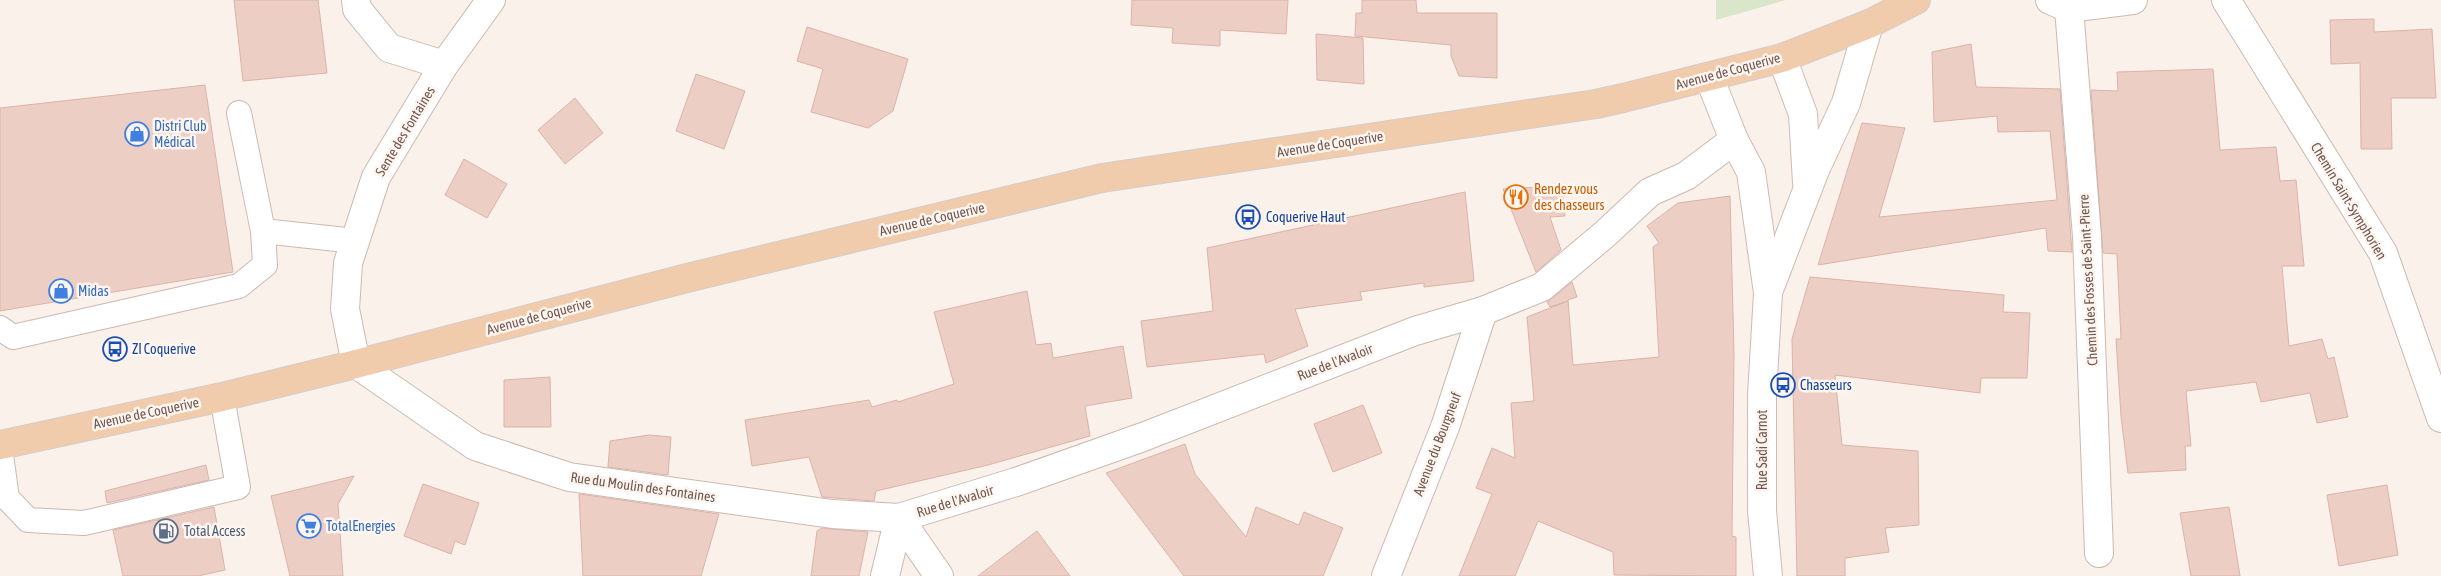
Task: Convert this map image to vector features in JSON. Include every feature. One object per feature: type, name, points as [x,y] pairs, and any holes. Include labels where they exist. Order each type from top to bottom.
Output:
[{"type":"main road","name":"Avenue de Coquerive","points":[[0,446],[356,364],[687,278],[1102,178],[1596,104],[1782,58],[1869,24],[1916,0]]},
{"type":"street","points":[[356,0],[357,9],[389,48],[444,65]]},
{"type":"street","name":"Sente des Fontaines","points":[[356,364],[345,310],[348,263],[376,177],[444,65],[491,0]]},
{"type":"street","points":[[2060,4],[2133,0]]},
{"type":"street","name":"Chemin Saint-Symphorien","points":[[2226,0],[2383,252],[2441,418]]},
{"type":"street","name":"Chemin des Fosses de Saint-Pierre","points":[[2060,4],[2087,238],[2099,553]]},
{"type":"street","name":"Rue Sadi Carnot","points":[[1768,293],[1808,189],[1846,103],[1869,24]]},
{"type":"street","name":"Rue Sadi Carnot","points":[[1782,58],[1803,114],[1808,189]]},
{"type":"street","name":"Rue Sadi Carnot","points":[[1709,77],[1734,140],[1751,172],[1768,293],[1762,395],[1762,511],[1768,576]]},
{"type":"street","name":"Rue de l'Avaloir","points":[[899,518],[1016,482],[1143,437],[1415,331],[1483,311],[1542,287],[1605,234],[1650,192],[1686,176],[1734,140]]},
{"type":"street","name":"Avenue du Bourgneuf","points":[[1386,576],[1445,427],[1483,311]]},
{"type":"street","name":"Rue du Moulin des Fontaines","points":[[356,364],[475,446],[569,477],[832,514],[899,518]]},
{"type":"street","points":[[885,576],[899,518]]},
{"type":"street","points":[[899,518],[939,576]]},
{"type":"lane","points":[[0,328],[13,337],[239,286],[265,265],[263,230],[239,113]]},
{"type":"lane","points":[[263,230],[355,241]]},
{"type":"lane","points":[[0,446],[7,498],[28,520],[84,523],[238,487],[222,396]]},
{"type":"green space","points":[[1716,0],[1786,0],[1716,20]]},
{"type":"building","points":[[234,0],[318,0],[327,73],[243,81]]},
{"type":"building","points":[[1132,0],[1288,0],[1286,34],[1220,30],[1220,46],[1172,43],[1173,28],[1131,25]]},
{"type":"building","points":[[1362,0],[1416,0],[1417,13],[1497,13],[1497,78],[1459,76],[1451,56],[1451,45],[1355,36],[1356,13],[1362,13]]},
{"type":"building","points":[[2374,19],[2374,32],[2432,29],[2436,98],[2391,98],[2392,149],[2361,149],[2360,63],[2331,64],[2330,20]]},
{"type":"building","points":[[807,27],[908,59],[893,111],[868,128],[811,112],[823,69],[797,61]]},
{"type":"building","points":[[1316,34],[1363,38],[1364,84],[1317,80]]},
{"type":"building","points":[[1971,44],[1976,87],[2060,89],[2072,252],[2048,251],[2046,228],[1818,265],[1862,123],[1905,128],[1879,217],[2057,200],[2050,131],[1998,132],[1997,116],[1934,122],[1932,52]]},
{"type":"building","points":[[2213,69],[2220,150],[2276,147],[2280,181],[2296,180],[2304,266],[2282,266],[2289,346],[2322,339],[2328,359],[2334,357],[2348,417],[2317,423],[2310,393],[2261,402],[2256,382],[2186,391],[2191,446],[2185,446],[2186,470],[2128,473],[2121,416],[2116,339],[2121,339],[2117,254],[2103,253],[2091,90],[2118,91],[2117,72]]},
{"type":"building","points":[[696,74],[745,91],[724,149],[676,131]]},
{"type":"building","points":[[205,85],[233,272],[0,311],[0,108]]},
{"type":"building","points":[[575,98],[603,133],[565,164],[538,130]]},
{"type":"building","points":[[464,159],[507,184],[487,218],[445,195]]},
{"type":"building","points":[[1562,186],[1565,216],[1550,217],[1561,250],[1536,272],[1503,189]]},
{"type":"building","points":[[1465,192],[1474,281],[1424,287],[1424,283],[1360,292],[1362,300],[1295,309],[1308,346],[1266,363],[1264,354],[1147,367],[1141,321],[1213,311],[1207,248]]},
{"type":"building","points":[[1730,196],[1734,354],[1732,536],[1736,537],[1736,576],[1614,575],[1613,552],[1538,521],[1515,576],[1459,576],[1492,494],[1476,488],[1492,448],[1515,458],[1511,403],[1534,401],[1527,317],[1568,301],[1550,307],[1547,302],[1572,282],[1577,297],[1568,300],[1573,365],[1659,357],[1653,247],[1659,243],[1647,226],[1678,203]]},
{"type":"building","points":[[1810,277],[2004,295],[2003,312],[2030,313],[2027,378],[1981,378],[1980,393],[1835,375],[1842,445],[1918,451],[1919,525],[1885,528],[1889,552],[1845,558],[1845,576],[1797,576],[1792,339]]},
{"type":"building","points":[[1027,291],[1036,345],[1051,343],[1053,358],[1123,346],[1132,398],[1085,406],[1090,436],[988,465],[876,491],[874,501],[822,497],[809,457],[752,466],[745,420],[869,400],[872,407],[897,400],[898,402],[954,384],[934,312]]},
{"type":"building","points":[[550,377],[551,427],[504,427],[504,380]]},
{"type":"building","points":[[1363,405],[1382,453],[1333,472],[1314,424]]},
{"type":"building","points":[[649,435],[671,437],[668,475],[608,467],[610,441]]},
{"type":"building","points":[[1185,444],[1195,474],[1246,537],[1256,507],[1299,525],[1304,512],[1343,528],[1323,576],[1184,576],[1106,473]]},
{"type":"building","points":[[206,465],[209,480],[107,503],[105,491]]},
{"type":"building","name":"TotalEnergies","points":[[354,476],[338,504],[343,576],[290,576],[271,496]]},
{"type":"building","points":[[423,484],[479,503],[465,545],[455,541],[451,554],[404,536]]},
{"type":"building","points":[[2387,485],[2398,555],[2339,566],[2327,495]]},
{"type":"building","points":[[579,494],[719,514],[701,576],[583,576]]},
{"type":"building","points":[[214,507],[225,570],[198,576],[123,576],[113,530]]},
{"type":"building","points":[[2229,507],[2240,576],[2191,576],[2180,513]]},
{"type":"building","points":[[822,528],[868,532],[859,576],[811,576],[817,531]]},
{"type":"building","points":[[1037,531],[1070,576],[978,576]]},
{"type":"place","name":"Distri Club Médical","points":[[137,134]]},
{"type":"place","name":"Rendez vous des chasseurs","points":[[1516,197]]},
{"type":"place","name":"Coquerive Haut","points":[[1248,217]]},
{"type":"place","name":"Midas","points":[[61,291]]},
{"type":"place","name":"ZI Coquerive","points":[[115,349]]},
{"type":"place","name":"Chasseurs","points":[[1783,385]]},
{"type":"place","name":"TotalEnergies","points":[[309,526]]},
{"type":"place","name":"Total Access","points":[[166,531]]}]
